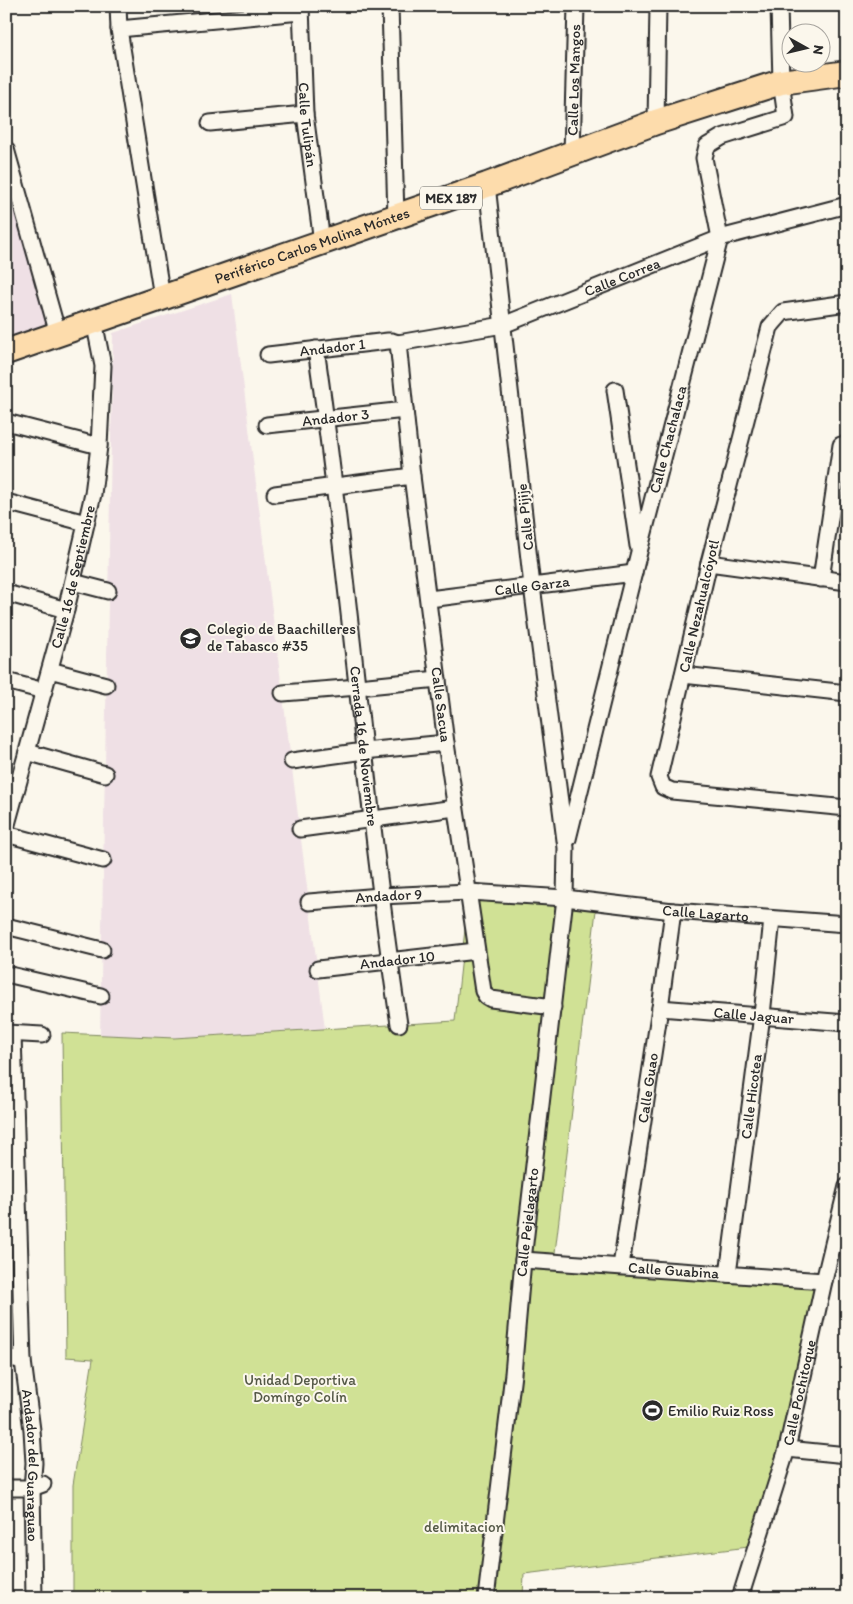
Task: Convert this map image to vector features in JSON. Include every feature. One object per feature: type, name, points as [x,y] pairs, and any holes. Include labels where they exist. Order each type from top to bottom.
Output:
[{"type":"main road","name":"Periférico Carlos Molina Móntes","points":[[6,352],[487,185],[656,122],[781,82],[847,73]]},
{"type":"street","points":[[118,6],[119,29],[162,297]]},
{"type":"street","points":[[390,6],[396,217]]},
{"type":"street","name":"Calle Los Mangos","points":[[572,154],[576,6]]},
{"type":"street","points":[[656,122],[658,6]]},
{"type":"street","points":[[779,6],[781,82]]},
{"type":"street","points":[[119,29],[301,9]]},
{"type":"street","name":"Calle Tulipán","points":[[301,9],[305,114],[322,242]]},
{"type":"street","name":"Calle Chachalaca","points":[[566,848],[639,552],[720,238],[704,158],[707,146],[722,137],[786,118],[781,82]]},
{"type":"street","points":[[210,123],[305,114]]},
{"type":"street","points":[[6,150],[58,334]]},
{"type":"street","name":"Calle Pijije","points":[[487,185],[532,586],[566,848]]},
{"type":"street","name":"Calle Correa","points":[[398,343],[503,325],[720,238],[847,204]]},
{"type":"street","name":"Calle Nezahualcóyotl","points":[[847,303],[783,312],[770,327],[709,563],[659,777],[663,787],[672,791],[847,808]]},
{"type":"street","name":"Calle 16 de Septiembre","points":[[6,828],[14,772],[27,752],[66,610],[93,494],[99,446],[103,366],[94,321]]},
{"type":"street","name":"Andador 1","points":[[268,355],[392,341],[398,343]]},
{"type":"street","name":"Calle Sacua","points":[[398,343],[412,476],[446,743],[483,991],[491,999],[553,1007]]},
{"type":"street","name":"Cerrada 16 de Noviembre","points":[[316,349],[358,687],[380,896],[399,1024]]},
{"type":"street","points":[[614,390],[639,552]]},
{"type":"street","name":"Andador 3","points":[[267,425],[405,410]]},
{"type":"street","points":[[6,422],[99,446]]},
{"type":"street","points":[[821,579],[841,445]]},
{"type":"street","points":[[275,494],[412,476]]},
{"type":"street","points":[[6,502],[86,523]]},
{"type":"street","points":[[709,563],[847,582]]},
{"type":"street","name":"Calle Garza","points":[[429,599],[634,572]]},
{"type":"street","points":[[72,582],[108,591]]},
{"type":"street","points":[[6,593],[66,610]]},
{"type":"street","points":[[50,670],[106,685]]},
{"type":"street","points":[[682,675],[847,693]]},
{"type":"street","points":[[283,693],[438,679]]},
{"type":"street","points":[[6,681],[44,691]]},
{"type":"street","points":[[292,761],[364,751],[446,743]]},
{"type":"street","points":[[27,752],[105,774]]},
{"type":"street","points":[[300,829],[455,808]]},
{"type":"street","points":[[6,834],[103,860]]},
{"type":"street","name":"Calle Pejelagarto","points":[[486,1598],[513,1374],[523,1260],[565,898],[566,848]]},
{"type":"street","name":"Andador 9","points":[[309,902],[380,896],[469,892],[565,898]]},
{"type":"street","name":"Calle Lagarto","points":[[565,898],[673,911],[846,924]]},
{"type":"street","name":"Calle Guao","points":[[621,1266],[673,911]]},
{"type":"street","name":"Calle Hicotea","points":[[728,1274],[762,1016],[772,919]]},
{"type":"street","points":[[6,926],[102,950]]},
{"type":"street","name":"Andador 10","points":[[318,969],[476,951]]},
{"type":"street","points":[[6,974],[101,996]]},
{"type":"street","name":"Calle Jaguar","points":[[660,1008],[847,1023]]},
{"type":"street","points":[[10,1033],[42,1035]]},
{"type":"street","name":"Andador del Guaraguao","points":[[10,1033],[11,1182],[23,1361],[37,1486],[34,1598]]},
{"type":"street","name":"Calle Pochitoque","points":[[740,1598],[787,1449],[847,1186]]},
{"type":"street","name":"Calle Guabina","points":[[523,1260],[824,1281]]},
{"type":"street","points":[[6,1357],[23,1361]]},
{"type":"street","points":[[787,1449],[847,1455]]},
{"type":"street","points":[[6,1488],[37,1486]]},
{"type":"shaded area","points":[[6,149],[58,334],[6,352]]},
{"type":"shaded area","name":"Colegio de Baachilleres de Tabasco #35","points":[[232,294],[325,1029],[174,1038],[100,1035],[113,333]]},
{"type":"green space","name":"Unidad Deportiva Domíngo Colín","points":[[469,892],[597,902],[554,1261],[824,1281],[757,1546],[524,1574],[523,1598],[73,1598],[73,1485],[93,1359],[66,1357],[62,1033],[174,1038],[455,1021]]},
{"type":"place","name":"Colegio de Baachilleres de Tabasco #35","points":[[191,638]]},
{"type":"place","name":"Emilio Ruiz Ross","points":[[652,1411]]},
{"type":"park label","name":"delimitacion","points":[[464,1527]]}]
